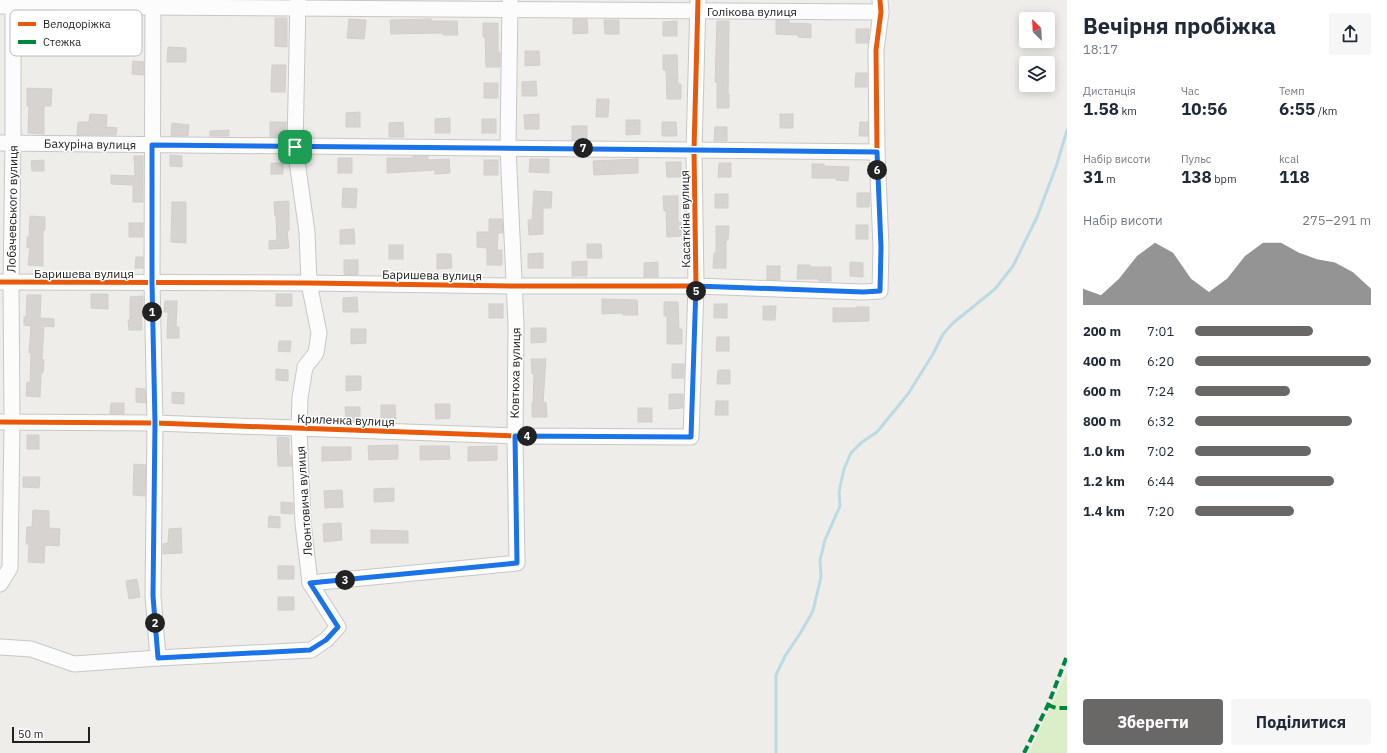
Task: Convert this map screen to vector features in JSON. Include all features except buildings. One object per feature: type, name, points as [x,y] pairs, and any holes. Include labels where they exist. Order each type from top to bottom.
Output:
[{"type":"street","name":"Голікова вулиця","points":[[9,4],[880,6]]},
{"type":"street","name":"Лобачевського вулиця","points":[[0,584],[10,568],[6,422],[5,283],[9,4]]},
{"type":"street","points":[[153,4],[152,283],[155,423],[153,596],[158,658]]},
{"type":"street","name":"Леонтовича вулиця","points":[[299,4],[295,147],[307,232],[309,283],[319,333],[316,353],[305,367],[300,398],[299,428],[303,524],[310,583]]},
{"type":"street","name":"Ковтюха вулиця","points":[[310,583],[517,563],[515,436],[516,324],[508,148],[510,5]]},
{"type":"street","name":"Касаткіна вулиця","points":[[691,437],[696,286],[694,150],[698,5]]},
{"type":"street","points":[[877,152],[876,50],[880,6]]},
{"type":"street","name":"Бахуріна вулиця","points":[[6,143],[877,152]]},
{"type":"street","name":"Баришева вулиця","points":[[5,283],[309,283],[515,286],[696,286],[863,292],[880,291],[881,247],[877,152]]},
{"type":"street","name":"Криленка вулиця","points":[[6,422],[155,423],[515,436],[691,437]]},
{"type":"street","points":[[0,647],[31,649],[74,664],[310,650],[326,640],[338,627],[310,583]]},
{"type":"green space","points":[[1067,672],[1067,753],[1029,753]]},
{"type":"waterway","points":[[776,753],[776,675],[785,656],[813,611],[821,577],[820,560],[825,540],[840,506],[839,492],[844,469],[851,453],[862,442],[877,432],[908,394],[933,354],[943,334],[953,323],[995,289],[1013,266],[1037,217],[1057,164],[1067,130]]},
{"type":"marked path","points":[[1024,753],[1048,705],[1067,656]]},
{"type":"marked path","points":[[1048,705],[1056,708],[1067,708]]},
{"type":"cycle path","points":[[0,422],[155,423],[515,436],[691,437],[696,286],[694,150],[698,0]]},
{"type":"cycle path","points":[[0,282],[696,286],[863,292],[880,291],[881,247],[877,152],[876,50],[881,12],[880,0]]},
{"type":"route","points":[[152,145],[295,147],[877,152],[881,247],[880,291],[863,292],[696,286],[691,437],[515,436],[517,563],[310,583],[338,627],[326,640],[310,650],[158,658],[153,596],[155,423],[152,283],[152,145]]}]
